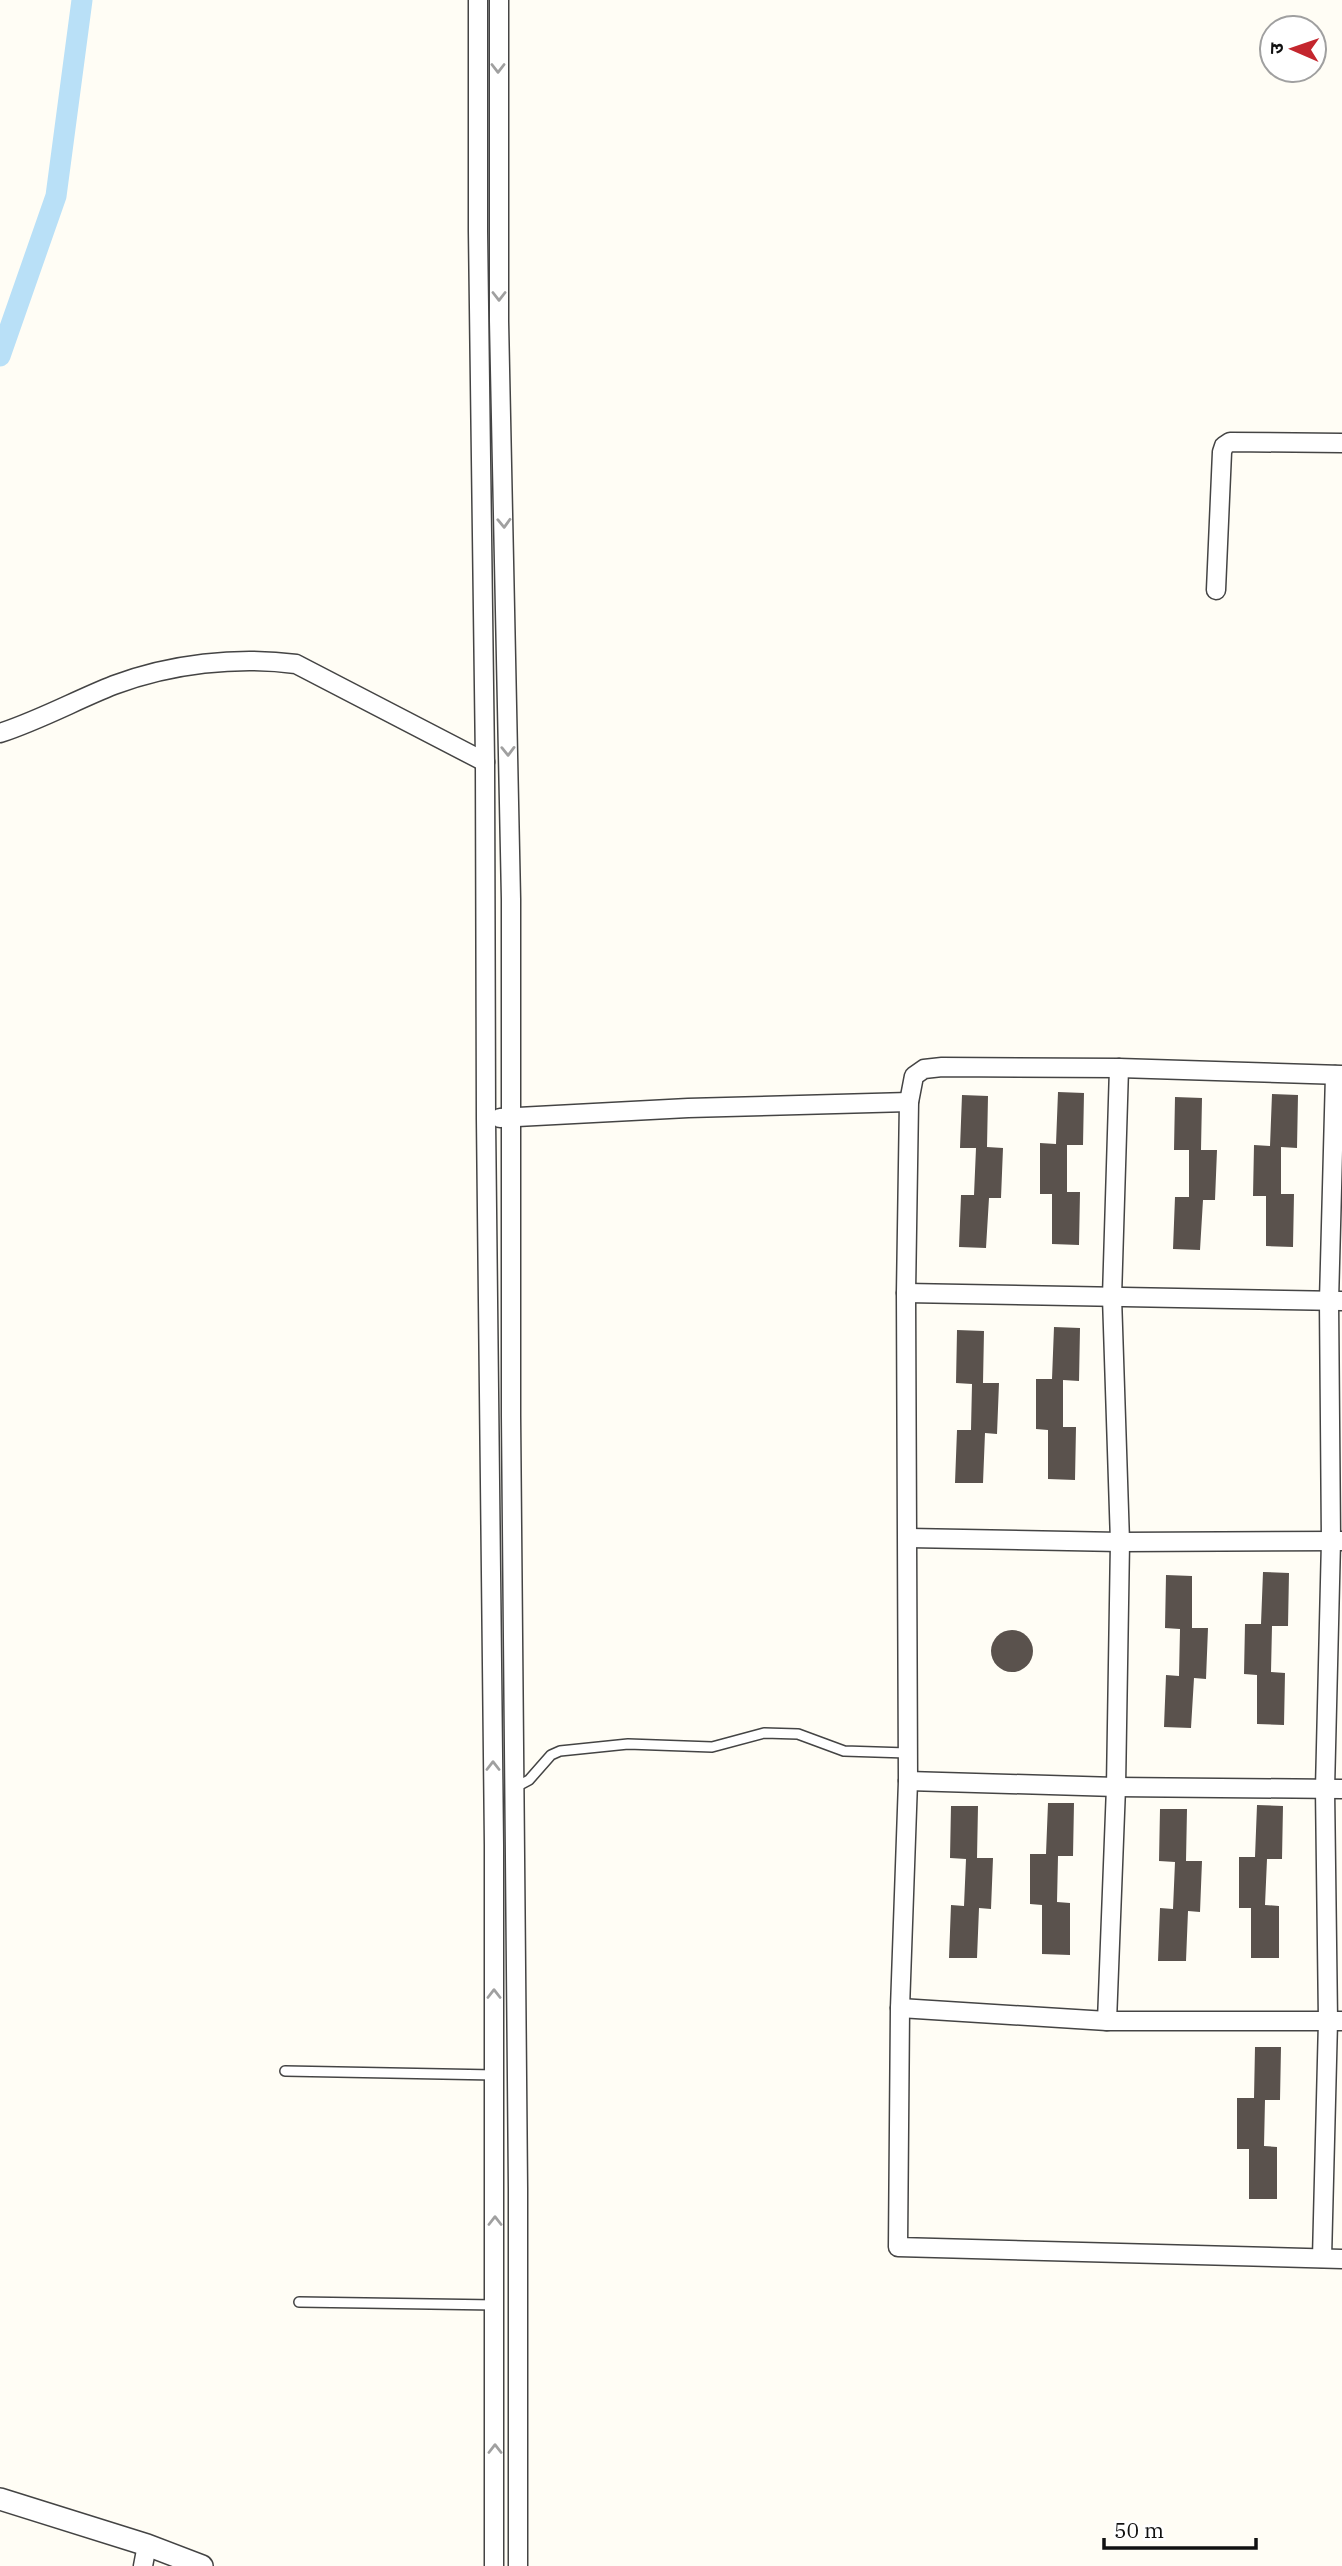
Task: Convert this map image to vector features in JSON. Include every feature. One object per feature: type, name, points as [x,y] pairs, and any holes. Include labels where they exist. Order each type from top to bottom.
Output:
[{"type":"street","points":[[478,0],[486,1119],[491,1387],[496,2305],[494,2566]]},
{"type":"street","points":[[499,0],[499,308],[511,885],[511,1429],[518,2188],[518,2566]]},
{"type":"street","points":[[1216,590],[1224,446],[1230,443],[1342,443]]},
{"type":"street","points":[[0,733],[115,685],[161,671],[269,660],[296,664],[485,762]]},
{"type":"street","points":[[1107,2021],[1116,1787],[1120,1542],[1112,1297],[1119,1068]]},
{"type":"street","points":[[1322,2258],[1335,2021],[1339,1075],[1119,1068],[925,1069],[914,1076],[909,1102],[906,1293],[908,1781],[900,2008],[898,2247],[1342,2259]]},
{"type":"street","points":[[486,1119],[909,1102]]},
{"type":"street","points":[[906,1293],[1336,1301]]},
{"type":"street","points":[[909,1538],[1120,1542],[1337,1541]]},
{"type":"street","points":[[908,1781],[1334,1789]]},
{"type":"street","points":[[900,2008],[1107,2021],[1335,2021]]},
{"type":"street","points":[[495,2499],[517,2498]]},
{"type":"street","points":[[0,2499],[145,2555],[202,2566]]},
{"type":"lane","points":[[514,1788],[529,1780],[551,1755],[561,1751],[628,1744],[712,1747],[764,1733],[776,1733],[798,1734],[844,1751],[907,1753]]},
{"type":"lane","points":[[285,2071],[495,2075]]},
{"type":"lane","points":[[299,2302],[496,2305]]},
{"type":"building","points":[[1058,1092],[1084,1093],[1083,1145],[1067,1145],[1067,1192],[1080,1192],[1079,1245],[1052,1244],[1052,1194],[1040,1194],[1040,1143],[1056,1144]]},
{"type":"building","points":[[1272,1094],[1298,1095],[1297,1148],[1281,1147],[1281,1194],[1294,1194],[1293,1247],[1266,1246],[1266,1196],[1253,1196],[1254,1145],[1270,1146]]},
{"type":"building","points":[[962,1095],[988,1096],[987,1147],[1003,1148],[1001,1198],[989,1198],[986,1248],[959,1247],[961,1195],[974,1195],[976,1148],[960,1148]]},
{"type":"building","points":[[1175,1097],[1202,1098],[1201,1150],[1217,1150],[1215,1200],[1203,1200],[1200,1250],[1173,1249],[1175,1197],[1189,1197],[1189,1150],[1174,1150]]},
{"type":"building","points":[[1054,1327],[1080,1328],[1079,1381],[1063,1380],[1063,1427],[1076,1427],[1075,1480],[1048,1479],[1048,1430],[1036,1429],[1036,1379],[1052,1379]]},
{"type":"building","points":[[957,1330],[984,1331],[983,1383],[999,1383],[997,1434],[985,1433],[983,1483],[955,1483],[957,1430],[971,1430],[972,1384],[956,1383]]},
{"type":"building","points":[[1263,1572],[1289,1573],[1288,1626],[1272,1626],[1271,1672],[1285,1673],[1284,1725],[1257,1724],[1257,1675],[1244,1674],[1245,1624],[1261,1624]]},
{"type":"building","points":[[1166,1575],[1192,1576],[1192,1628],[1208,1628],[1206,1679],[1194,1678],[1191,1728],[1164,1727],[1166,1675],[1179,1676],[1180,1629],[1165,1628]]},
{"type":"building","points":[[1012,1630],[1027,1636],[1033,1651],[1027,1666],[1012,1672],[997,1666],[991,1651],[997,1636]]},
{"type":"building","points":[[1048,1803],[1074,1803],[1073,1856],[1058,1856],[1057,1902],[1070,1903],[1070,1955],[1042,1954],[1042,1905],[1030,1904],[1030,1854],[1046,1854]]},
{"type":"building","points":[[1257,1805],[1283,1806],[1282,1859],[1267,1859],[1265,1905],[1279,1906],[1279,1958],[1251,1958],[1251,1908],[1239,1908],[1239,1857],[1255,1857]]},
{"type":"building","points":[[951,1806],[978,1806],[977,1858],[993,1858],[991,1909],[979,1908],[977,1958],[949,1958],[951,1905],[964,1906],[966,1859],[950,1858]]},
{"type":"building","points":[[1160,1809],[1187,1809],[1186,1861],[1202,1861],[1200,1912],[1188,1911],[1186,1961],[1158,1961],[1160,1908],[1173,1909],[1175,1862],[1159,1861]]},
{"type":"building","points":[[1255,2047],[1281,2047],[1280,2100],[1265,2100],[1264,2146],[1277,2147],[1277,2199],[1249,2199],[1249,2149],[1237,2149],[1237,2098],[1254,2098]]},
{"type":"waterway","points":[[0,356],[56,196],[82,0]]}]
